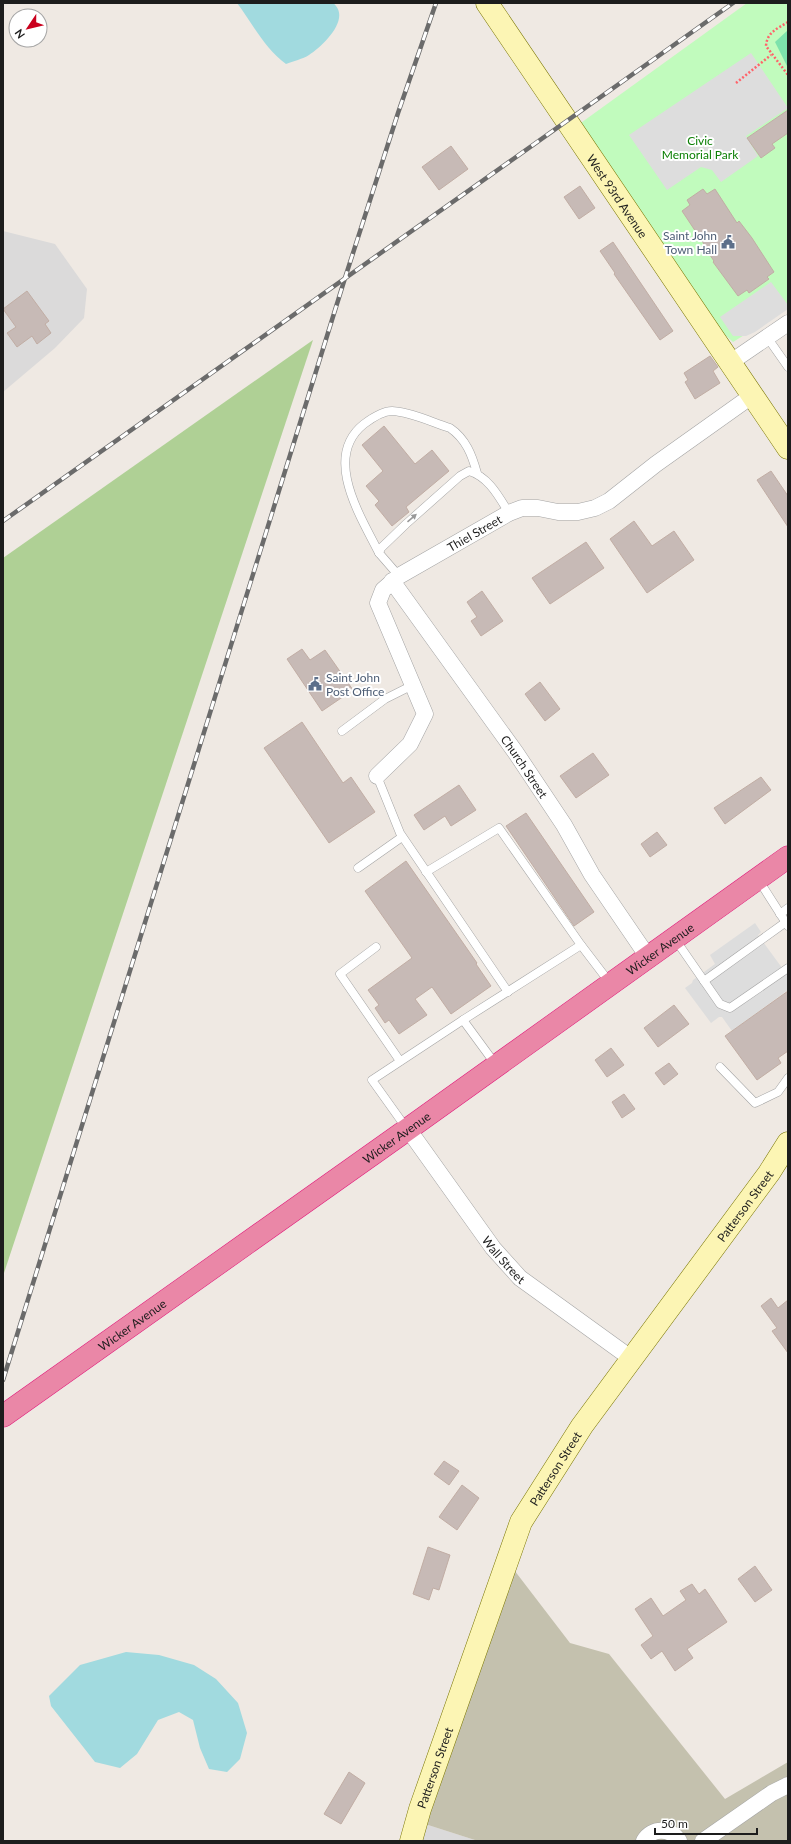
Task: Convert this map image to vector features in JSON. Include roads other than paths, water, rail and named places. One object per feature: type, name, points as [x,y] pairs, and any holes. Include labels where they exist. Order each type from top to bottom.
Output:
[{"type":"highway","name":"Wicker Avenue","points":[[3,1416],[408,1130],[788,857]]},
{"type":"street","name":"West 93rd Avenue","points":[[487,3],[788,448]]},
{"type":"street","points":[[731,362],[788,323]]},
{"type":"street","name":"Thiel Street","points":[[377,776],[410,744],[425,714],[378,603],[383,590],[396,579],[509,513],[522,508],[538,508],[558,512],[578,512],[595,508],[610,501],[656,464],[753,395]]},
{"type":"street","name":"Church Street","points":[[396,579],[516,753],[564,825],[592,875],[648,957]]},
{"type":"street","name":"Wall Street","points":[[408,1130],[493,1248],[520,1278],[632,1359]]},
{"type":"street","name":"Patterson Street","points":[[411,1841],[420,1809],[521,1522],[582,1426],[770,1173],[788,1143]]},
{"type":"street","points":[[703,1841],[772,1793],[788,1785]]},
{"type":"street","points":[[644,1841],[651,1834],[664,1831],[671,1833],[679,1841]]},
{"type":"lane","points":[[767,337],[788,367]]},
{"type":"lane","points":[[396,579],[379,553],[358,511],[346,478],[345,464],[348,444],[358,428],[373,417],[390,411],[405,412],[450,428],[456,432],[470,450],[477,474]]},
{"type":"lane","points":[[379,553],[384,545],[460,476],[469,471],[477,474],[494,488],[509,513]]},
{"type":"lane","points":[[342,731],[385,699],[413,685]]},
{"type":"lane","points":[[377,776],[402,837],[508,992]]},
{"type":"lane","points":[[426,872],[499,828],[581,945],[611,984]]},
{"type":"lane","points":[[358,868],[402,837]]},
{"type":"lane","points":[[704,981],[787,924],[758,879]]},
{"type":"lane","points":[[780,914],[788,908]]},
{"type":"lane","points":[[675,938],[720,1004],[730,1008],[788,968]]},
{"type":"lane","points":[[408,1130],[372,1080],[581,945]]},
{"type":"lane","points":[[376,947],[340,974],[400,1061]]},
{"type":"lane","points":[[463,1020],[496,1066]]},
{"type":"lane","points":[[720,1068],[755,1103],[778,1092],[788,1078]]},
{"type":"water","points":[[237,3],[333,3],[338,9],[339,16],[337,24],[328,39],[315,51],[301,59],[286,64],[278,58],[265,43]]},
{"type":"water","points":[[126,1652],[159,1655],[194,1665],[216,1679],[238,1703],[247,1733],[240,1759],[227,1772],[209,1769],[200,1748],[193,1720],[179,1712],[158,1720],[137,1754],[120,1768],[95,1762],[51,1706],[49,1696],[80,1665]]},
{"type":"railway","points":[[3,1380],[345,278],[398,113],[436,3]]},
{"type":"railway","points":[[3,521],[733,3]]},
{"type":"place","name":"Saint John Town Hall","points":[[728,242]]},
{"type":"place","name":"Saint John Post Office","points":[[315,684]]},
{"type":"park label","name":"Civic Memorial Park","points":[[700,147]]}]
